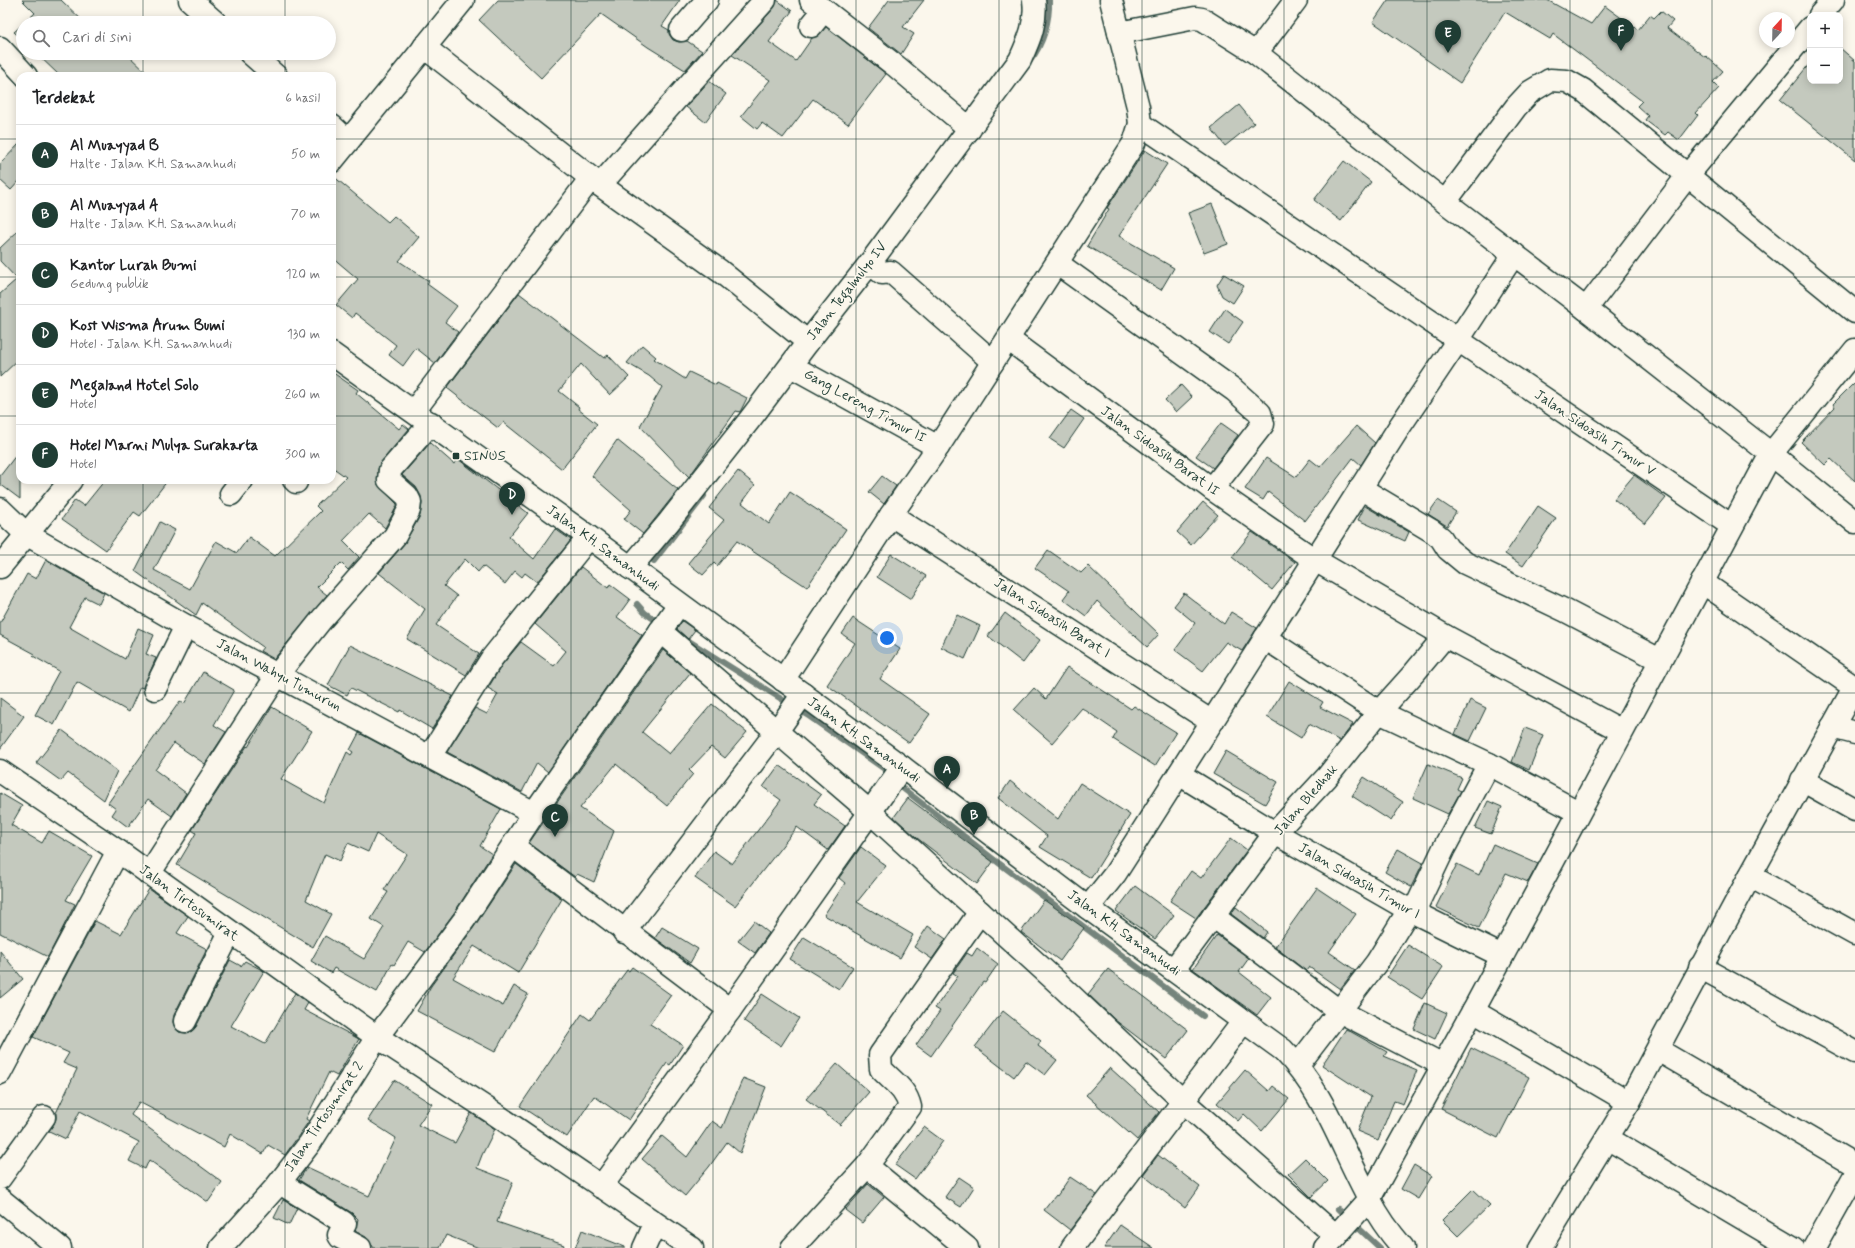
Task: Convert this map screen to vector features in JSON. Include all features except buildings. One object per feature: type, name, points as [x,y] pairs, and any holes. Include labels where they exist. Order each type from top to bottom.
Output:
[{"type":"street","points":[[190,0],[208,16]]},
{"type":"street","points":[[336,155],[463,0]]},
{"type":"street","points":[[681,30],[706,0]]},
{"type":"street","points":[[149,874],[278,674],[322,619],[395,536],[409,510],[410,502],[407,496],[389,480],[389,474],[422,417],[596,182],[694,79],[765,0]]},
{"type":"street","name":"Jalan Tegalmulyo IV","points":[[630,568],[797,369],[808,342],[876,267],[970,129],[1020,60],[1032,31],[1035,17],[1034,0]]},
{"type":"street","points":[[783,680],[1058,264],[1134,143],[1140,124],[1138,107],[1118,33],[1111,0]]},
{"type":"street","points":[[1256,53],[1296,0]]},
{"type":"street","points":[[1823,12],[1833,0]]},
{"type":"street","points":[[815,12],[897,67],[970,129]]},
{"type":"street","points":[[1118,33],[1195,18],[1202,19],[1256,53],[1445,202],[1586,309],[1855,522]]},
{"type":"street","points":[[1586,309],[1688,175],[1807,32]]},
{"type":"street","points":[[424,47],[596,182],[720,271],[808,342]]},
{"type":"street","points":[[0,48],[22,72]]},
{"type":"street","points":[[258,60],[271,72]]},
{"type":"street","points":[[1445,202],[1516,107],[1530,92],[1550,80],[1567,81],[1583,90],[1855,312]]},
{"type":"street","name":"Jalan Sidoasih Timur V","points":[[1140,124],[1732,526]]},
{"type":"street","points":[[336,130],[348,141]]},
{"type":"street","points":[[1088,908],[1119,868],[1360,488],[1514,254]]},
{"type":"street","points":[[1058,264],[1234,390],[1260,413],[1263,424],[1212,489]]},
{"type":"street","points":[[876,267],[891,272],[993,362]]},
{"type":"street","name":"Jalan Sidoasih Barat II","points":[[1008,339],[1212,489],[1315,560],[1445,636],[1622,731]]},
{"type":"street","points":[[663,627],[980,912],[1184,1102],[1346,1224],[1443,1065],[1473,1011],[1578,812],[1771,454],[1855,350]]},
{"type":"street","name":"Jalan KH. Samanhudi","points":[[336,357],[589,537],[803,694],[895,777],[1088,908],[1174,969],[1243,1022],[1283,1050],[1298,1065],[1336,1131],[1346,1224],[1383,1223],[1403,1248]]},
{"type":"street","name":"Gang Lereng Timur II","points":[[797,369],[938,447]]},
{"type":"street","points":[[0,567],[68,484]]},
{"type":"street","points":[[1360,488],[1432,531],[1441,538],[1448,549],[1465,563],[1564,610],[1660,660]]},
{"type":"street","name":"Jalan Wahyu Tumurun","points":[[0,509],[26,534],[186,626],[278,674],[534,813]]},
{"type":"street","name":"Jalan Sidoasih Barat I","points":[[891,515],[1212,722]]},
{"type":"street","points":[[430,756],[492,658],[589,537]]},
{"type":"street","points":[[1540,1248],[1629,1102],[1658,1050],[1700,967],[1855,686],[1702,582]]},
{"type":"street","name":"Jalan Tirtosumirat 2","points":[[221,1248],[280,1183],[310,1143],[377,1037],[464,920],[534,813],[679,604]]},
{"type":"street","points":[[155,689],[186,626]]},
{"type":"street","name":"Jalan Bledhak","points":[[1174,969],[1275,833],[1327,777],[1379,712],[1445,636]]},
{"type":"street","points":[[1265,638],[1379,712],[1489,764],[1578,812]]},
{"type":"street","points":[[624,932],[777,731],[803,694]]},
{"type":"street","points":[[1832,727],[1855,733]]},
{"type":"street","points":[[1298,1065],[1377,962],[1409,910],[1418,903],[1444,848],[1489,764]]},
{"type":"street","name":"Jalan Tirtosumirat","points":[[0,771],[118,852],[377,1037],[495,1114],[692,1248]]},
{"type":"street","name":"Jalan Sidoasih Timur I","points":[[1179,774],[1275,833],[1409,910],[1502,956]]},
{"type":"street","points":[[601,1187],[730,1010],[895,777]]},
{"type":"street","points":[[1802,780],[1855,810]]},
{"type":"street","points":[[513,846],[624,932],[730,1010]]},
{"type":"street","points":[[0,1073],[118,852]]},
{"type":"street","points":[[1750,876],[1855,934]]},
{"type":"street","points":[[792,1248],[867,1166],[910,1107],[908,1098],[902,1087],[881,1069],[880,1055],[980,912]]},
{"type":"street","points":[[1213,916],[1339,1011],[1443,1065]]},
{"type":"street","points":[[185,1020],[230,932]]},
{"type":"street","points":[[1700,967],[1855,1052]]},
{"type":"street","points":[[1473,1011],[1629,1102]]},
{"type":"street","points":[[1072,1248],[1184,1102],[1243,1022]]},
{"type":"street","points":[[1658,1050],[1855,1165]]},
{"type":"street","points":[[0,1178],[44,1117]]},
{"type":"street","points":[[1607,1138],[1793,1248]]},
{"type":"street","points":[[867,1166],[967,1248]]},
{"type":"street","points":[[1814,1248],[1855,1175]]},
{"type":"street","points":[[280,1183],[344,1222],[345,1224],[340,1237],[360,1248]]},
{"type":"street","points":[[0,1199],[60,1248]]},
{"type":"street","points":[[644,1248],[656,1224]]},
{"type":"waterway","points":[[1030,61],[1039,47],[1045,32],[1049,0]]},
{"type":"waterway","points":[[654,561],[704,496]]},
{"type":"waterway","points":[[637,604],[645,613],[661,624]]},
{"type":"waterway","points":[[681,636],[810,717],[883,768],[901,787],[992,858],[1203,1016]]},
{"type":"waterway","points":[[1338,1209],[1380,1248]]},
{"type":"place","name":"Hotel Marni Mulya Surakarta","points":[[1621,51]]},
{"type":"place","name":"Megaland Hotel Solo","points":[[1448,53]]},
{"type":"place","name":"SINUS","points":[[456,456]]},
{"type":"place","name":"Kost Wisma Arum Bumi","points":[[512,515]]},
{"type":"place","name":"Al Muayyad B","points":[[947,789]]},
{"type":"place","name":"Al Muayyad A","points":[[974,835]]},
{"type":"place","name":"Kantor Lurah Bumi","points":[[555,837]]}]
